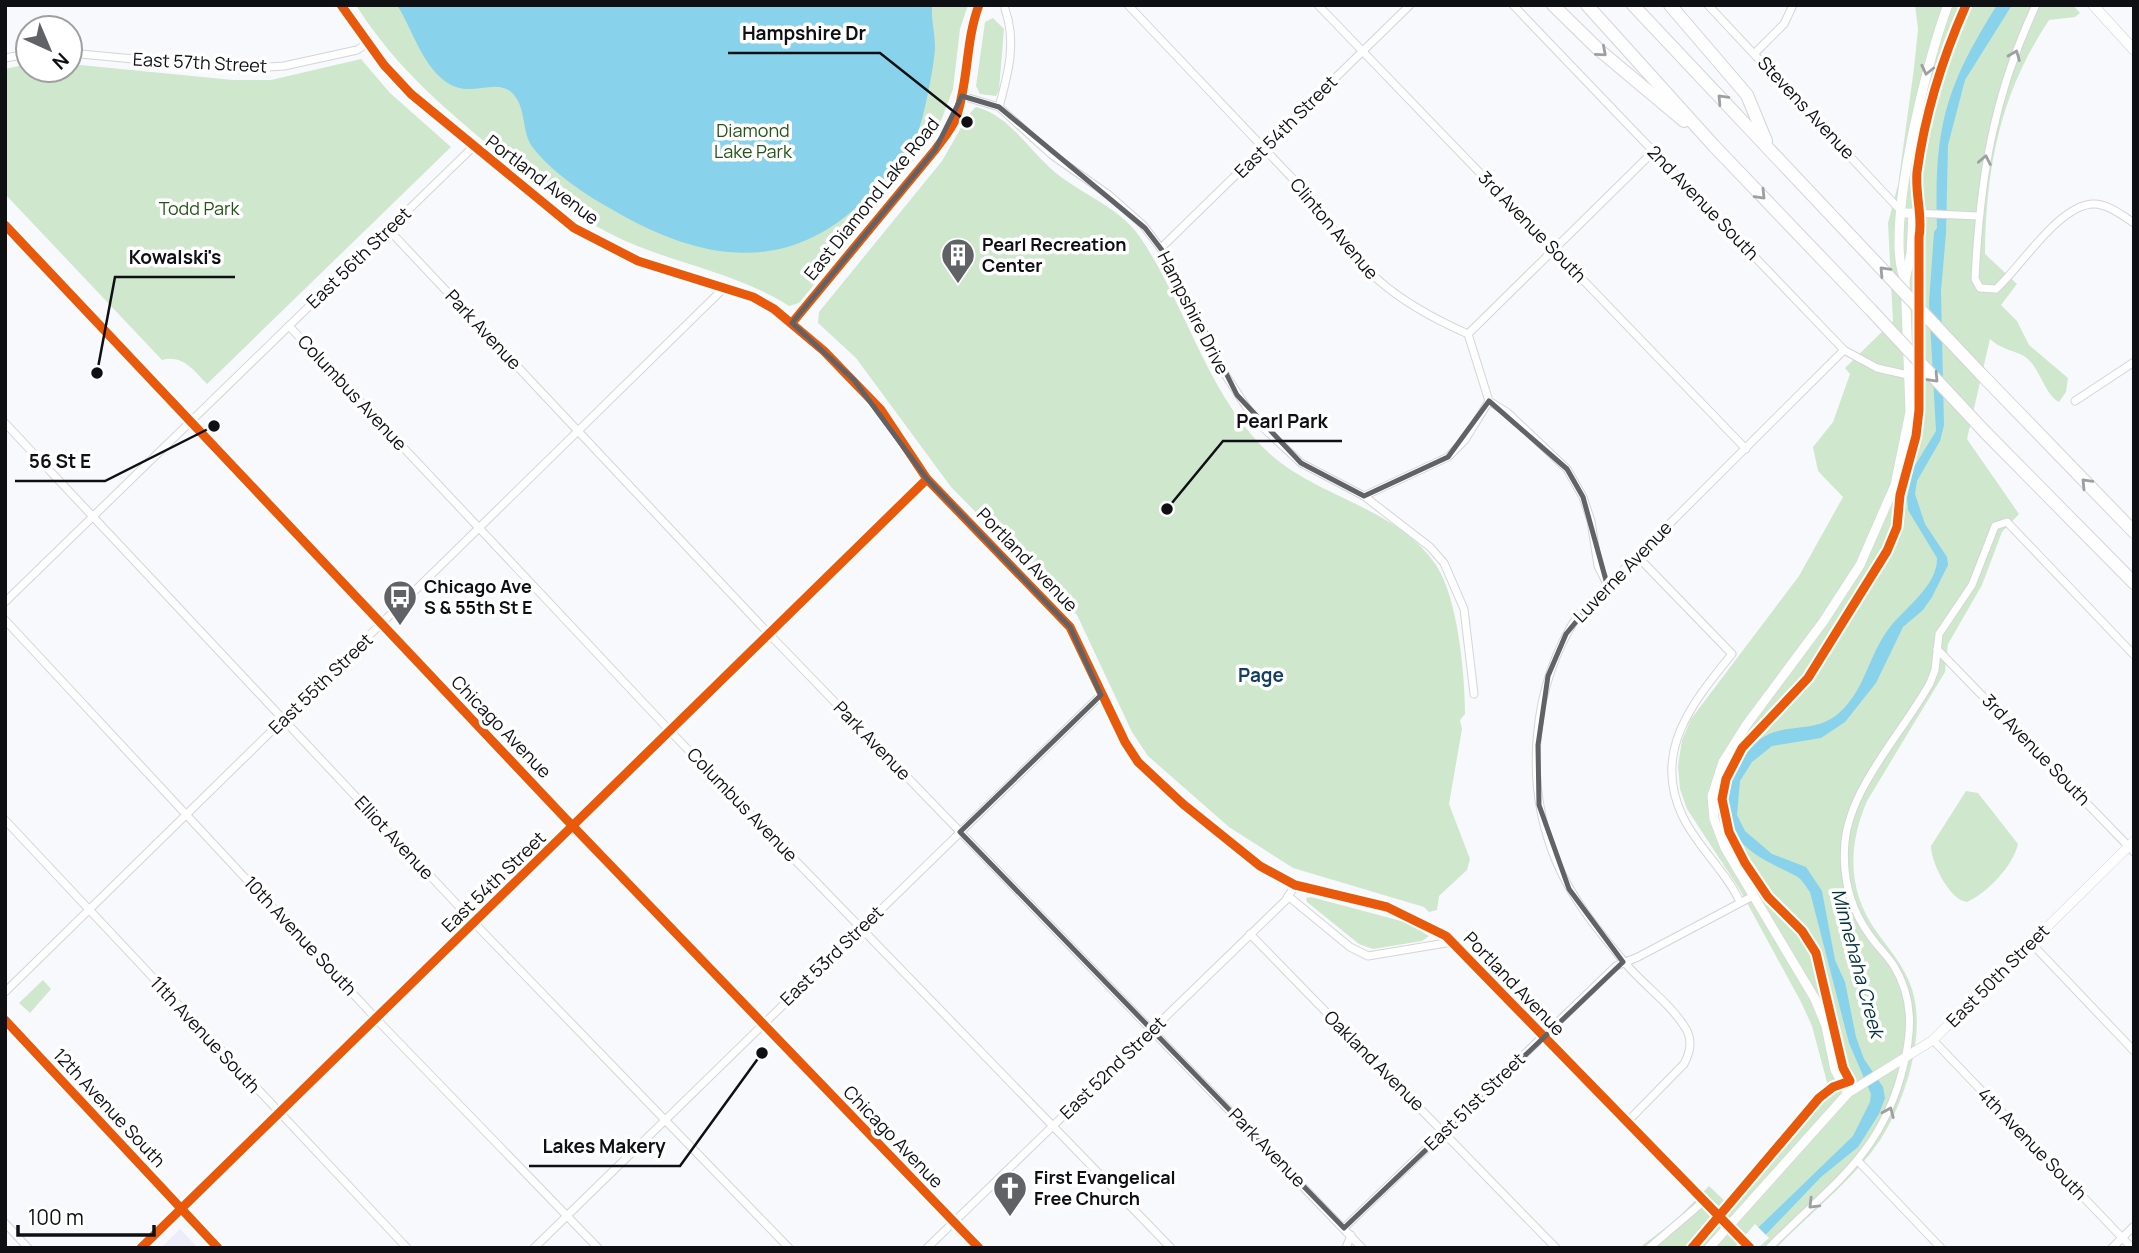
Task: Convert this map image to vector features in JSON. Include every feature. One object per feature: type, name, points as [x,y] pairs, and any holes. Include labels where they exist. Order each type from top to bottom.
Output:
[{"type":"highway","points":[[1553,5],[1598,49],[1714,146]]},
{"type":"highway","points":[[1587,5],[1714,146],[1985,432],[2134,583]]},
{"type":"highway","points":[[1633,5],[2134,532]]},
{"type":"highway","points":[[1670,5],[1747,95],[1769,148]]},
{"type":"main road","points":[[2093,5],[2134,50]]},
{"type":"street","name":"Portland Avenue","points":[[341,5],[368,43],[411,94],[472,147],[574,228],[638,261],[726,286],[753,297],[792,323],[824,351],[881,410],[927,479],[1070,627],[1125,742],[1158,783],[1260,866],[1295,885],[1387,907],[1423,922],[1452,942],[1750,1248]]},
{"type":"street","name":"East Diamond Lake Road","points":[[792,323],[935,150],[955,121],[962,96],[969,40],[979,5]]},
{"type":"street","name":"Clinton Avenue","points":[[1128,5],[1312,200],[1332,230],[1374,279],[1418,310],[1468,334]]},
{"type":"street","name":"3rd Avenue South","points":[[1318,5],[1746,449]]},
{"type":"street","name":"East 54th Street","points":[[1161,248],[1410,5]]},
{"type":"street","name":"2nd Avenue South","points":[[1513,5],[1844,350],[1877,368],[1908,375]]},
{"type":"street","name":"Stevens Avenue","points":[[1708,5],[1908,213]]},
{"type":"street","points":[[1755,53],[1784,24],[1793,5]]},
{"type":"street","points":[[1848,1094],[1835,1070],[1821,1011],[1718,832],[1712,810],[1713,786],[1747,724],[1838,599],[1878,528],[1895,485],[1906,439],[1911,394],[1905,280],[1911,254],[1904,190],[1927,65],[1948,5]]},
{"type":"street","points":[[2036,5],[1997,106],[1984,167],[1975,279],[1980,288],[1996,289],[2056,225],[2083,207],[2094,204],[2108,208],[2134,223]]},
{"type":"street","points":[[999,107],[1010,69],[1012,26],[1005,9]]},
{"type":"street","name":"East 57th Street","points":[[84,54],[259,69],[357,50],[368,43]]},
{"type":"street","name":"Hampshire Drive","points":[[962,96],[999,107],[1052,155],[1127,211],[1161,248],[1221,368],[1255,420],[1276,443],[1301,463],[1364,496],[1414,533],[1444,563],[1464,609],[1474,694]]},
{"type":"street","name":"East 56th Street","points":[[5,602],[472,147]]},
{"type":"street","points":[[1607,584],[1598,566],[1591,521],[1583,497],[1567,468],[1508,413],[1489,401],[1468,334],[1654,151]]},
{"type":"street","points":[[1908,213],[1978,216]]},
{"type":"street","name":"Chicago Avenue","points":[[5,225],[573,826],[979,1248]]},
{"type":"street","name":"Park Avenue","points":[[388,229],[769,634],[1362,1248]]},
{"type":"street","name":"East 55th Street","points":[[5,992],[726,286]]},
{"type":"street","name":"Columbus Avenue","points":[[289,326],[670,731],[1171,1248]]},
{"type":"street","name":"Luverne Avenue","points":[[1628,1121],[1684,1064],[1691,1046],[1686,1029],[1623,962],[1585,913],[1556,862],[1546,834],[1537,775],[1542,698],[1548,676],[1572,625],[1607,584],[1844,350]]},
{"type":"street","points":[[2075,401],[2134,362]]},
{"type":"street","points":[[1364,496],[1448,457],[1465,440],[1489,401]]},
{"type":"street","name":"Elliot Avenue","points":[[5,423],[474,923],[789,1248]]},
{"type":"street","name":"East 54th Street","points":[[141,1248],[927,479]]},
{"type":"street","points":[[1769,1248],[1858,1161],[1886,1119],[1907,1056],[1911,1029],[1906,992],[1893,965],[1853,907],[1845,873],[1845,839],[1860,796],[1930,683],[1939,634],[1972,585],[1996,526],[2007,522],[2134,655]]},
{"type":"street","points":[[1637,556],[1732,654],[1684,719],[1674,747],[1672,764],[1683,817],[1740,902]]},
{"type":"street","name":"10th Avenue South","points":[[5,620],[376,1018],[597,1248]]},
{"type":"street","name":"3rd Avenue South","points":[[1937,649],[2132,847]]},
{"type":"street","name":"East 53rd Street","points":[[534,1248],[1101,695]]},
{"type":"street","name":"11th Avenue South","points":[[5,820],[278,1114],[407,1248]]},
{"type":"street","name":"East 50th Street","points":[[1709,1248],[1733,1230],[1848,1094],[1933,1040],[2132,847]]},
{"type":"street","name":"East 52nd Street","points":[[927,1248],[1250,934],[1288,896],[1295,885]]},
{"type":"street","name":"East 51st Street","points":[[1344,1228],[1623,962],[1638,957],[1754,895]]},
{"type":"street","points":[[1288,896],[1350,947],[1368,956],[1452,942]]},
{"type":"street","name":"Oakland Avenue","points":[[1250,934],[1556,1248]]},
{"type":"street","points":[[2031,943],[2134,1051]]},
{"type":"street","name":"12th Avenue South","points":[[5,1020],[218,1248]]},
{"type":"street","name":"4th Avenue South","points":[[1933,1040],[2132,1248]]},
{"type":"street","points":[[1858,1161],[1941,1248]]},
{"type":"street","points":[[1649,1248],[1704,1201]]},
{"type":"street","points":[[5,1223],[28,1248]]},
{"type":"street","points":[[2112,1248],[2134,1226]]},
{"type":"street","points":[[1346,1248],[1351,1235]]},
{"type":"highlighted area","points":[[962,96],[999,107],[1145,228],[1168,258],[1237,395],[1301,463],[1364,496],[1448,457],[1489,401],[1567,469],[1583,497],[1607,584],[1566,634],[1548,676],[1538,745],[1539,805],[1569,889],[1623,962],[1344,1228],[960,832],[1101,695],[1070,627],[927,479],[854,380],[792,323],[935,150]]},
{"type":"shaded area","points":[[180,1229],[198,1248],[161,1248]]},
{"type":"green space","name":"Diamond Lake Park","points":[[356,5],[968,5],[960,29],[953,89],[941,121],[907,170],[799,303],[789,306],[745,284],[629,243],[571,210],[493,149],[429,93],[390,52]]},
{"type":"green space","points":[[1915,5],[2073,5],[2080,13],[2075,17],[2049,20],[2018,76],[1999,132],[1986,222],[1985,254],[2017,284],[2001,305],[2017,321],[2029,345],[2068,378],[2066,392],[2059,402],[2050,394],[2029,360],[1990,339],[1967,439],[2019,514],[2002,532],[1982,585],[1948,644],[1945,672],[1867,801],[1856,834],[1854,867],[1860,900],[1876,931],[1905,973],[1916,1006],[1917,1025],[1912,1063],[1893,1117],[1863,1163],[1776,1248],[1639,1248],[1677,1219],[1709,1186],[1728,1204],[1828,1086],[1812,1026],[1801,1002],[1740,890],[1687,809],[1680,789],[1678,766],[1682,740],[1691,719],[1799,576],[1843,497],[1818,471],[1813,447],[1833,422],[1850,374],[1845,368],[1893,321],[1888,223],[1898,185],[1914,68],[1918,29]]},
{"type":"green space","points":[[993,18],[1004,29],[999,90],[996,96],[980,94],[976,86],[985,22]]},
{"type":"green space","name":"Todd Park","points":[[361,59],[390,93],[451,147],[207,384],[182,362],[176,359],[162,360],[5,194],[5,69],[14,67],[14,84],[84,84],[84,65],[233,80],[271,80]]},
{"type":"green space","points":[[976,107],[997,116],[1048,166],[1131,226],[1156,264],[1230,405],[1248,431],[1270,454],[1311,482],[1380,516],[1401,530],[1420,546],[1436,565],[1450,597],[1462,658],[1465,714],[1460,720],[1462,729],[1449,804],[1470,859],[1467,870],[1439,896],[1437,910],[1429,912],[1424,907],[1293,868],[1229,827],[1148,756],[1132,732],[1077,615],[951,487],[856,358],[818,323],[819,312],[942,161]]},
{"type":"green space","points":[[1966,791],[1978,793],[2018,844],[2011,861],[1998,878],[1967,902],[1954,895],[1942,879],[1931,846]]},
{"type":"green space","points":[[1311,897],[1405,922],[1429,936],[1422,941],[1373,949],[1359,944],[1307,902],[1306,898]]},
{"type":"green space","points":[[43,980],[51,989],[30,1013],[19,1003]]},
{"type":"water","name":"Diamond Lake Park","points":[[397,5],[932,5],[934,55],[917,135],[894,168],[848,214],[817,235],[785,247],[753,253],[719,251],[684,243],[649,229],[571,183],[551,167],[530,143],[521,108],[514,95],[502,87],[466,89],[447,83],[429,64]]},
{"type":"water","name":"Minnehaha Creek","points":[[1997,5],[2012,5],[1965,80],[1948,145],[1946,233],[1941,291],[1944,425],[1940,441],[1917,481],[1915,494],[1925,524],[1947,557],[1948,565],[1923,610],[1903,627],[1876,683],[1845,722],[1821,738],[1772,746],[1752,762],[1740,781],[1737,815],[1745,831],[1772,854],[1806,867],[1822,891],[1835,960],[1845,982],[1856,1037],[1864,1059],[1883,1087],[1885,1098],[1879,1114],[1858,1147],[1821,1177],[1753,1248],[1737,1248],[1853,1136],[1870,1102],[1871,1094],[1849,1043],[1810,892],[1798,877],[1761,858],[1739,839],[1728,817],[1728,790],[1739,763],[1758,741],[1778,731],[1823,723],[1848,704],[1890,627],[1920,596],[1936,568],[1937,558],[1908,510],[1907,498],[1914,467],[1936,431],[1929,303],[1934,232],[1937,228],[1938,163],[1946,111],[1954,86]]},
{"type":"pier","points":[[1755,1224],[1769,1238],[1758,1248],[1734,1248]]},
{"type":"cycle path","points":[[341,5],[384,65],[411,94],[574,228],[638,261],[753,297],[774,309],[824,351],[881,410],[927,479],[1070,627],[1125,742],[1138,762],[1183,804],[1260,866],[1295,885],[1387,907],[1446,936],[1750,1248]]},
{"type":"cycle path","points":[[792,323],[952,126],[960,104],[971,33],[979,5]]},
{"type":"cycle path","points":[[1692,1248],[1819,1098],[1833,1087],[1850,1081],[1843,1068],[1816,953],[1802,931],[1768,897],[1745,863],[1729,832],[1722,799],[1726,779],[1742,748],[1808,678],[1887,551],[1897,527],[1900,495],[1916,436],[1919,410],[1920,221],[1917,172],[1936,87],[1966,5]]},
{"type":"cycle path","points":[[5,225],[565,818],[979,1248]]},
{"type":"cycle path","points":[[141,1248],[927,479]]},
{"type":"cycle path","points":[[5,1020],[218,1248]]},
{"type":"place","name":"Hampshire Dr","points":[[967,122]]},
{"type":"place","name":"Pearl Recreation Center","points":[[958,285]]},
{"type":"place","name":"Kowalski's","points":[[97,373]]},
{"type":"place","name":"56 St E","points":[[214,426]]},
{"type":"place","name":"Pearl Park","points":[[1167,509]]},
{"type":"place","name":"Chicago Ave S & 55th St E","points":[[400,627]]},
{"type":"place","name":"Lakes Makery","points":[[762,1053]]},
{"type":"place","name":"First Evangelical Free Church","points":[[1010,1218]]},
{"type":"district","name":"Page","points":[[1261,675]]}]
